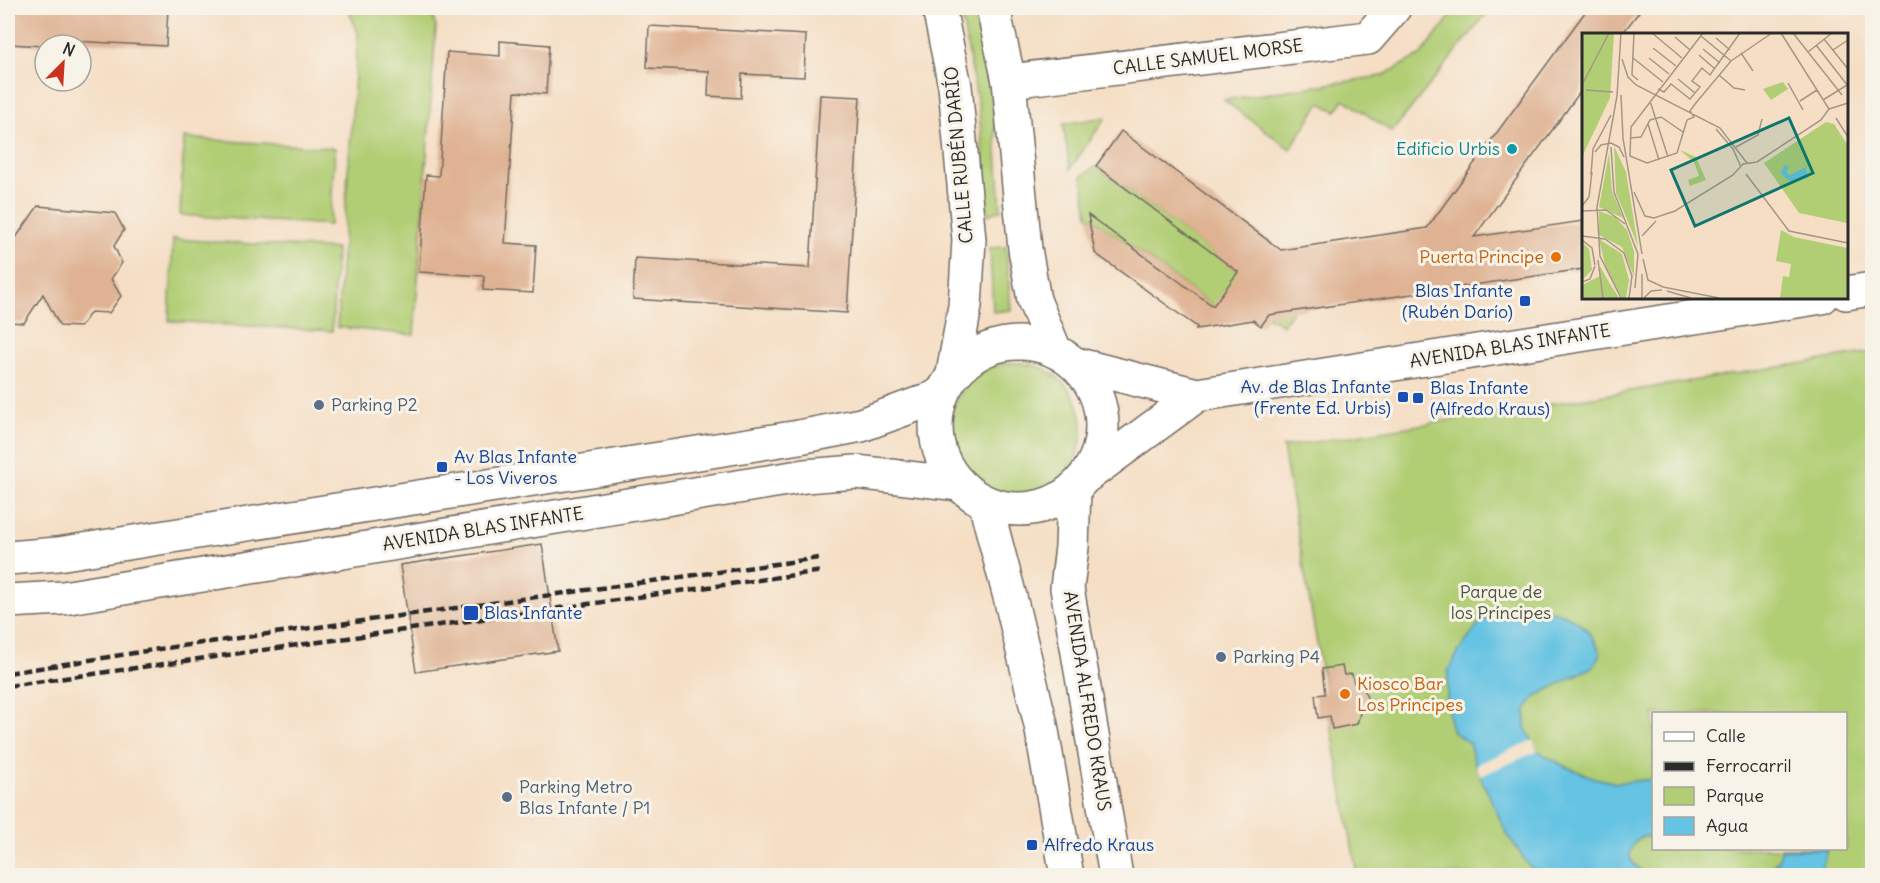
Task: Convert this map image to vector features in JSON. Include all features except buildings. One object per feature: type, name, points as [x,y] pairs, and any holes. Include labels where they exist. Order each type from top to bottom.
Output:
[{"type":"main road","name":"CALLE RUBÉN DARÍO","points":[[939,8],[955,86],[969,240],[965,306],[948,383]]},
{"type":"main road","points":[[993,8],[1008,81],[1025,249],[1034,300],[1065,357],[1091,382],[1100,405],[1103,429],[1099,453],[1081,482]]},
{"type":"main road","name":"CALLE SAMUEL MORSE","points":[[1008,81],[1368,38],[1394,8]]},
{"type":"main road","points":[[1847,293],[1872,289]]},
{"type":"main road","name":"AVENIDA BLAS INFANTE","points":[[1197,395],[1816,298]]},
{"type":"main road","points":[[8,558],[58,554],[799,437],[861,425],[934,398],[974,356],[1000,345],[1028,343],[1065,357],[1197,395]]},
{"type":"main road","points":[[948,383],[936,416],[937,440],[944,464],[972,493],[1007,509],[1031,509],[1054,503],[1197,395]]},
{"type":"main road","name":"AVENIDA BLAS INFANTE","points":[[8,601],[74,596],[805,477],[856,472],[972,493]]},
{"type":"main road","name":"AVENIDA ALFREDO KRAUS","points":[[1081,482],[1067,588],[1116,876]]},
{"type":"main road","points":[[972,493],[1010,597],[1041,725],[1067,876]]},
{"type":"green space","points":[[348,8],[430,8],[436,27],[414,335],[337,327],[358,33]]},
{"type":"green space","points":[[960,8],[976,8],[995,122],[1001,210],[988,215],[979,109]]},
{"type":"green space","points":[[1457,8],[1491,8],[1392,132],[1344,99],[1336,111],[1320,103],[1290,149],[1224,100],[1382,76],[1421,55]]},
{"type":"green space","points":[[1106,117],[1070,169],[1063,124]]},
{"type":"green space","points":[[184,138],[335,148],[330,225],[180,215]]},
{"type":"green space","points":[[1096,166],[1258,286],[1286,300],[1291,312],[1283,325],[1265,315],[1213,306],[1088,215],[1082,176]]},
{"type":"green space","points":[[173,239],[336,249],[332,331],[169,321]]},
{"type":"green space","points":[[1006,247],[1011,310],[993,312],[990,248]]},
{"type":"green space","name":"Parque de los Príncipes","points":[[1872,352],[1872,875],[1357,875],[1283,447]]},
{"type":"green space","points":[[1016,363],[1041,368],[1063,382],[1077,404],[1082,429],[1077,454],[1063,476],[1041,490],[1016,495],[991,490],[969,476],[955,454],[950,429],[955,404],[969,382],[991,368]]},
{"type":"water","points":[[1516,607],[1542,609],[1577,622],[1594,640],[1600,653],[1594,666],[1536,696],[1526,709],[1525,727],[1538,751],[1564,766],[1595,778],[1617,783],[1652,779],[1652,836],[1640,837],[1634,843],[1630,854],[1633,863],[1648,875],[1542,875],[1528,865],[1506,832],[1475,765],[1469,743],[1453,732],[1449,718],[1448,671],[1459,651],[1481,621]]},
{"type":"water","points":[[1782,850],[1827,850],[1820,875],[1764,875],[1778,860]]},
{"type":"pier","points":[[1533,740],[1538,751],[1480,776],[1475,765]]},
{"type":"railway","points":[[8,673],[159,649],[819,558]]},
{"type":"railway","points":[[8,686],[822,571]]},
{"type":"place","name":"Edificio Urbis","points":[[1512,149]]},
{"type":"place","name":"Puerta Principe","points":[[1556,257]]},
{"type":"place","name":"Blas Infante (Rubén Darío)","points":[[1525,301]]},
{"type":"place","name":"Av. de Blas Infante (Frente Ed. Urbis)","points":[[1403,397]]},
{"type":"place","name":"Blas Infante (Alfredo Kraus)","points":[[1418,398]]},
{"type":"place","name":"Parking P2","points":[[319,405]]},
{"type":"place","name":"Av Blas Infante - Los Viveros","points":[[442,467]]},
{"type":"place","name":"Blas Infante","points":[[471,613]]},
{"type":"place","name":"Parking P4","points":[[1221,657]]},
{"type":"place","name":"Kiosco Bar Los Príncipes","points":[[1345,694]]},
{"type":"place","name":"Parking Metro Blas Infante / P1","points":[[507,797]]},
{"type":"place","name":"Alfredo Kraus","points":[[1032,845]]}]
